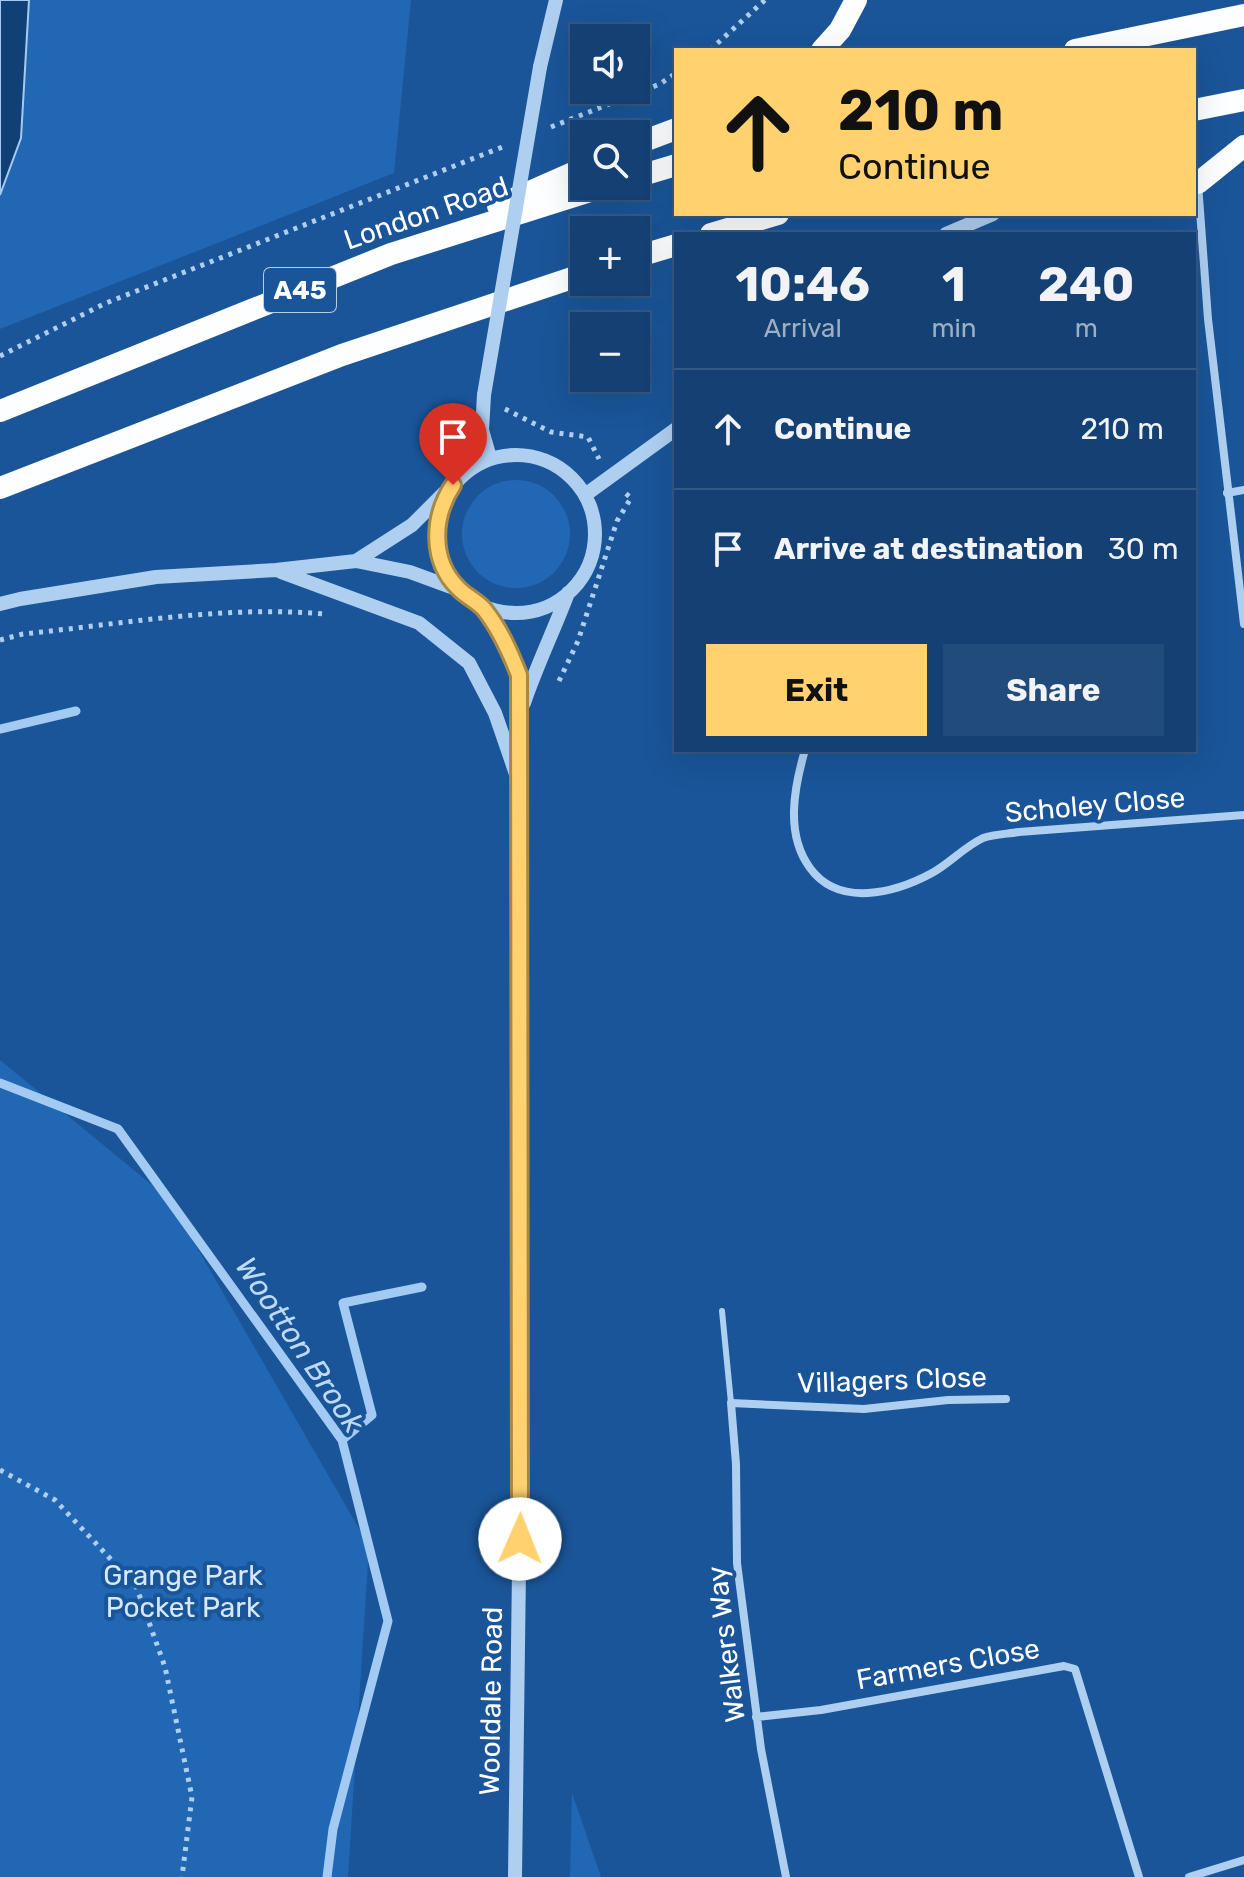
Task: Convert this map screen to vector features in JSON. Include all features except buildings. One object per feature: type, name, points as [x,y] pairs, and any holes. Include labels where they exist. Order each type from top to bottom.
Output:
[{"type":"highway","points":[[824,48],[840,30],[856,0]]},
{"type":"highway","points":[[1085,48],[1244,15]]},
{"type":"highway","points":[[1196,110],[1244,100]]},
{"type":"highway","points":[[650,139],[674,130]]},
{"type":"highway","points":[[1196,182],[1244,146]]},
{"type":"highway","points":[[650,173],[674,166]]},
{"type":"highway","points":[[391,254],[570,174]]},
{"type":"highway","name":"London Road","points":[[0,411],[391,254],[570,197]]},
{"type":"highway","points":[[718,232],[771,216]]},
{"type":"highway","points":[[650,253],[674,246]]},
{"type":"highway","points":[[0,488],[342,355],[570,279]]},
{"type":"street","points":[[490,458],[482,430],[484,395],[540,67],[556,0]]},
{"type":"street","points":[[1196,182],[1208,319],[1244,624]]},
{"type":"street","points":[[951,232],[988,216]]},
{"type":"street","points":[[585,495],[674,430]]},
{"type":"street","points":[[356,561],[412,525],[463,473],[490,458],[516,454],[547,460],[572,477],[585,495],[594,519],[596,536],[593,554],[578,584],[556,603],[530,612],[501,612],[482,607],[459,590],[448,576],[437,544],[439,512],[453,485]]},
{"type":"street","points":[[1227,493],[1244,490]]},
{"type":"street","points":[[0,604],[156,577],[276,570],[356,561],[410,572],[459,590]]},
{"type":"street","points":[[276,570],[419,623],[469,663],[495,713],[520,789]]},
{"type":"street","name":"Wooldale Road","points":[[521,711],[568,593]]},
{"type":"street","name":"Wooldale Road","points":[[482,607],[508,645],[519,675],[521,711],[521,1416],[515,1877]]},
{"type":"street","name":"Scholey Close","points":[[805,752],[792,816],[801,856],[819,881],[847,892],[879,894],[911,883],[936,871],[958,852],[986,837],[1244,815]]},
{"type":"street","name":"Villagers Close","points":[[731,1403],[864,1409],[948,1400],[1006,1399]]},
{"type":"street","name":"Walkers Way","points":[[731,1403],[736,1464],[737,1563],[756,1717],[786,1877]]},
{"type":"street","name":"Farmers Close","points":[[756,1717],[821,1710],[1064,1666],[1075,1669],[1139,1877]]},
{"type":"street","points":[[1189,1877],[1244,1860]]},
{"type":"lane","points":[[722,1311],[731,1403]]},
{"type":"path","points":[[712,48],[765,0]]},
{"type":"path","points":[[543,130],[660,84],[674,74]]},
{"type":"path","points":[[0,356],[106,303],[514,142]]},
{"type":"path","points":[[484,395],[551,432],[588,437],[607,478],[631,498],[617,521],[578,641],[558,682]]},
{"type":"path","points":[[0,640],[23,634],[186,617],[288,611],[327,614]]},
{"type":"path","points":[[552,637],[578,641]]},
{"type":"path","points":[[0,1470],[55,1500],[136,1586],[165,1667],[192,1797],[182,1877]]},
{"type":"green space","points":[[0,0],[411,0],[394,173],[0,329]]},
{"type":"green space","points":[[516,480],[537,484],[554,496],[566,513],[570,534],[566,555],[554,572],[537,584],[516,588],[495,584],[478,572],[466,555],[462,534],[466,513],[478,496],[495,484]]},
{"type":"green space","name":"Grange Park Pocket Park","points":[[0,1060],[169,1199],[369,1546],[348,1877],[0,1877]]},
{"type":"green space","points":[[572,1793],[601,1877],[570,1877]]},
{"type":"shaded area","points":[[0,0],[29,0],[21,138],[0,195]]},
{"type":"waterway","points":[[0,729],[76,711]]},
{"type":"waterway","name":"Wootton Brook","points":[[0,1083],[118,1129],[342,1440],[388,1621],[333,1829],[327,1877]]},
{"type":"waterway","points":[[342,1440],[372,1415],[343,1303],[422,1287]]},
{"type":"route","points":[[453,485],[445,496],[436,529],[441,561],[459,590],[482,607],[508,645],[519,675],[520,1539]]}]
